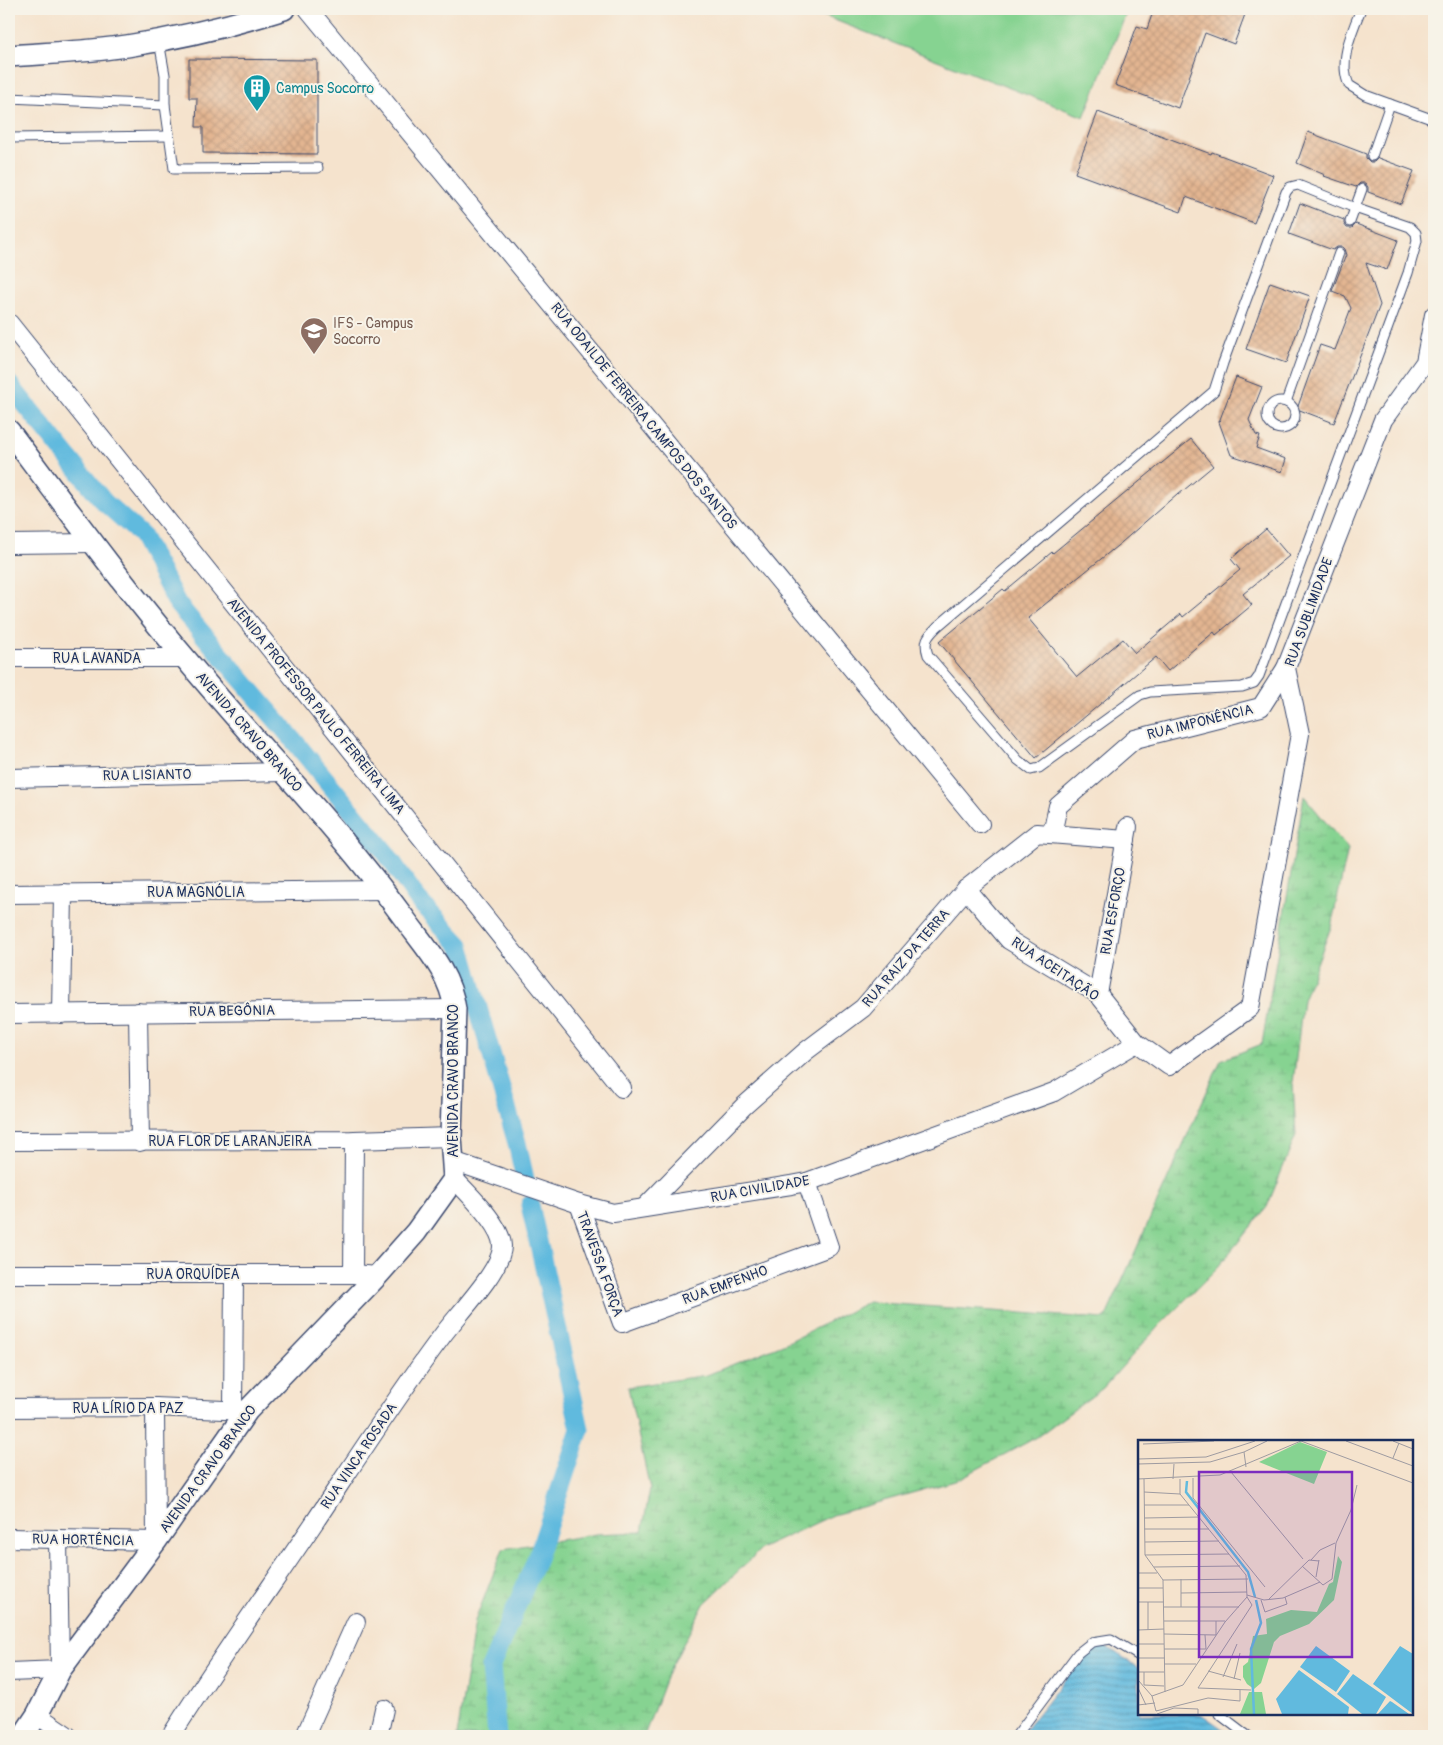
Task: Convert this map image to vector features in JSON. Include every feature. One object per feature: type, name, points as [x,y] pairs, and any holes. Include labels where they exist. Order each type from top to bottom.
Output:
[{"type":"street","points":[[9,56],[78,52],[128,46],[194,33],[284,9]]},
{"type":"street","name":"RUA ODAILDE FERREIRA CAMPOS DOS SANTOS","points":[[308,9],[980,824]]},
{"type":"street","name":"RUA SUBLIMIDADE","points":[[1169,1066],[1250,1008],[1300,734],[1286,668],[1383,420],[1425,362],[1434,315]]},
{"type":"street","name":"AVENIDA PROFESSOR PAULO FERREIRA LIMA","points":[[9,323],[622,1088]]},
{"type":"street","name":"AVENIDA CRAVO BRANCO","points":[[9,431],[184,658],[285,772],[384,890],[442,969],[451,989],[455,1009],[451,1137],[454,1170],[416,1232],[378,1276],[240,1411],[156,1541],[60,1670],[23,1736]]},
{"type":"street","points":[[9,544],[94,543]]},
{"type":"street","name":"RUA LAVANDA","points":[[9,658],[184,658]]},
{"type":"street","name":"RUA IMPONÊNCIA","points":[[1052,834],[1058,806],[1135,739],[1261,707],[1286,668]]},
{"type":"street","name":"RUA LISIANTO","points":[[9,778],[285,772]]},
{"type":"street","name":"RUA RAIZ DA TERRA","points":[[644,1208],[744,1106],[806,1051],[862,1008],[966,889],[1037,832],[1052,834],[1127,833]]},
{"type":"street","name":"RUA ESFORÇO","points":[[1098,994],[1127,833]]},
{"type":"street","name":"RUA ACEITAÇÃO","points":[[966,889],[1010,940],[1098,994],[1137,1042],[1169,1066]]},
{"type":"street","name":"RUA MAGNÓLIA","points":[[9,894],[384,890]]},
{"type":"street","points":[[61,1014],[63,893]]},
{"type":"street","name":"RUA BEGÔNIA","points":[[9,1014],[455,1009]]},
{"type":"street","points":[[138,1012],[140,1142]]},
{"type":"street","name":"RUA CIVILIDADE","points":[[454,1170],[613,1213],[807,1182],[1054,1092],[1137,1042]]},
{"type":"street","name":"RUA FLOR DE LARANJEIRA","points":[[9,1141],[140,1142],[451,1137]]},
{"type":"street","points":[[353,1274],[354,1140]]},
{"type":"street","name":"RUA VINCA ROSADA","points":[[171,1736],[395,1403],[499,1260],[502,1247],[500,1237],[487,1215],[454,1170]]},
{"type":"street","name":"RUA EMPENHO","points":[[622,1323],[828,1247],[807,1182]]},
{"type":"street","name":"TRAVESSA FORÇA","points":[[579,1204],[622,1323]]},
{"type":"street","name":"RUA ORQUÍDEA","points":[[9,1274],[353,1274],[378,1276]]},
{"type":"street","points":[[234,1274],[240,1411]]},
{"type":"street","name":"RUA LÍRIO DA PAZ","points":[[9,1408],[156,1408],[240,1411]]},
{"type":"street","points":[[156,1408],[156,1541]]},
{"type":"street","name":"RUA HORTÊNCIA","points":[[9,1538],[156,1541]]},
{"type":"street","points":[[9,1672],[60,1670],[58,1539]]},
{"type":"street","points":[[305,1736],[356,1622]]},
{"type":"street","points":[[378,1736],[384,1709]]},
{"type":"street","points":[[36,1715],[68,1736]]},
{"type":"lane","points":[[1361,9],[1345,61],[1346,79],[1353,89],[1434,120]]},
{"type":"lane","points":[[159,40],[165,75],[165,105],[174,169],[318,168]]},
{"type":"lane","points":[[9,98],[165,105]]},
{"type":"lane","points":[[1372,156],[1390,104]]},
{"type":"lane","points":[[9,138],[169,136]]},
{"type":"lane","points":[[1298,185],[1355,208],[1410,227],[1416,233],[1417,241],[1401,291],[1259,676],[1254,683],[1242,687],[1150,692],[1140,695],[1039,768],[1031,770],[1018,760],[928,655],[925,646],[927,638],[945,620],[1214,390],[1280,208],[1290,187],[1298,185]]},
{"type":"lane","points":[[1350,222],[1362,189]]},
{"type":"lane","points":[[1286,402],[1339,253]]},
{"type":"lane","points":[[1016,1736],[1078,1653],[1092,1642],[1111,1639],[1138,1655]]},
{"type":"lane","points":[[1219,1715],[1248,1736]]},
{"type":"green space","points":[[806,9],[1128,9],[1084,117]]},
{"type":"green space","points":[[1304,796],[1348,849],[1331,927],[1303,1000],[1293,1083],[1296,1135],[1267,1207],[1217,1268],[1157,1328],[1103,1388],[1037,1437],[955,1481],[833,1515],[762,1548],[704,1604],[667,1675],[644,1736],[457,1736],[475,1621],[503,1549],[596,1534],[642,1532],[650,1489],[628,1387],[707,1375],[788,1342],[868,1302],[1105,1319],[1221,1060],[1262,1044]]},
{"type":"water","points":[[1103,1646],[1116,1652],[1138,1668],[1138,1715],[1202,1715],[1233,1736],[1020,1736],[1081,1659]]},
{"type":"building","points":[[1154,9],[1247,9],[1234,44],[1205,33],[1178,108],[1115,85],[1137,26],[1147,29]]},
{"type":"building","name":"Campus Socorro","points":[[189,59],[317,60],[317,154],[203,153],[203,127],[196,127],[197,98],[189,98]]},
{"type":"building","points":[[1098,112],[1273,175],[1254,223],[1186,197],[1181,212],[1075,173]]},
{"type":"building","points":[[1308,132],[1366,154],[1366,158],[1370,162],[1374,162],[1378,158],[1414,171],[1401,204],[1368,192],[1368,187],[1365,183],[1360,183],[1356,187],[1324,176],[1297,163]]},
{"type":"building","points":[[1300,203],[1344,220],[1347,228],[1352,228],[1356,224],[1398,240],[1387,270],[1366,263],[1380,305],[1334,423],[1297,409],[1320,345],[1335,350],[1351,308],[1345,296],[1332,291],[1346,255],[1342,247],[1337,247],[1333,250],[1289,234]]},
{"type":"building","points":[[1270,282],[1310,296],[1286,363],[1246,349]]},
{"type":"building","points":[[1236,377],[1262,387],[1249,420],[1256,435],[1260,436],[1256,448],[1286,459],[1282,472],[1231,455],[1219,422]]},
{"type":"building","points":[[1191,439],[1213,466],[1028,618],[1077,677],[1123,639],[1135,653],[1181,614],[1183,617],[1240,570],[1231,559],[1266,529],[1289,556],[1243,594],[1252,605],[1216,635],[1214,632],[1168,671],[1156,657],[1036,758],[939,642],[1003,589],[1005,591],[1053,553]]},
{"type":"waterway","points":[[9,384],[104,502],[141,535],[178,605],[290,736],[386,853],[418,900],[460,945],[517,1143],[525,1179]]},
{"type":"waterway","points":[[497,1736],[491,1666],[537,1558],[580,1429],[530,1205]]},
{"type":"place","name":"Campus Socorro","points":[[257,112]]},
{"type":"place","name":"IFS - Campus Socorro","points":[[314,355]]}]
